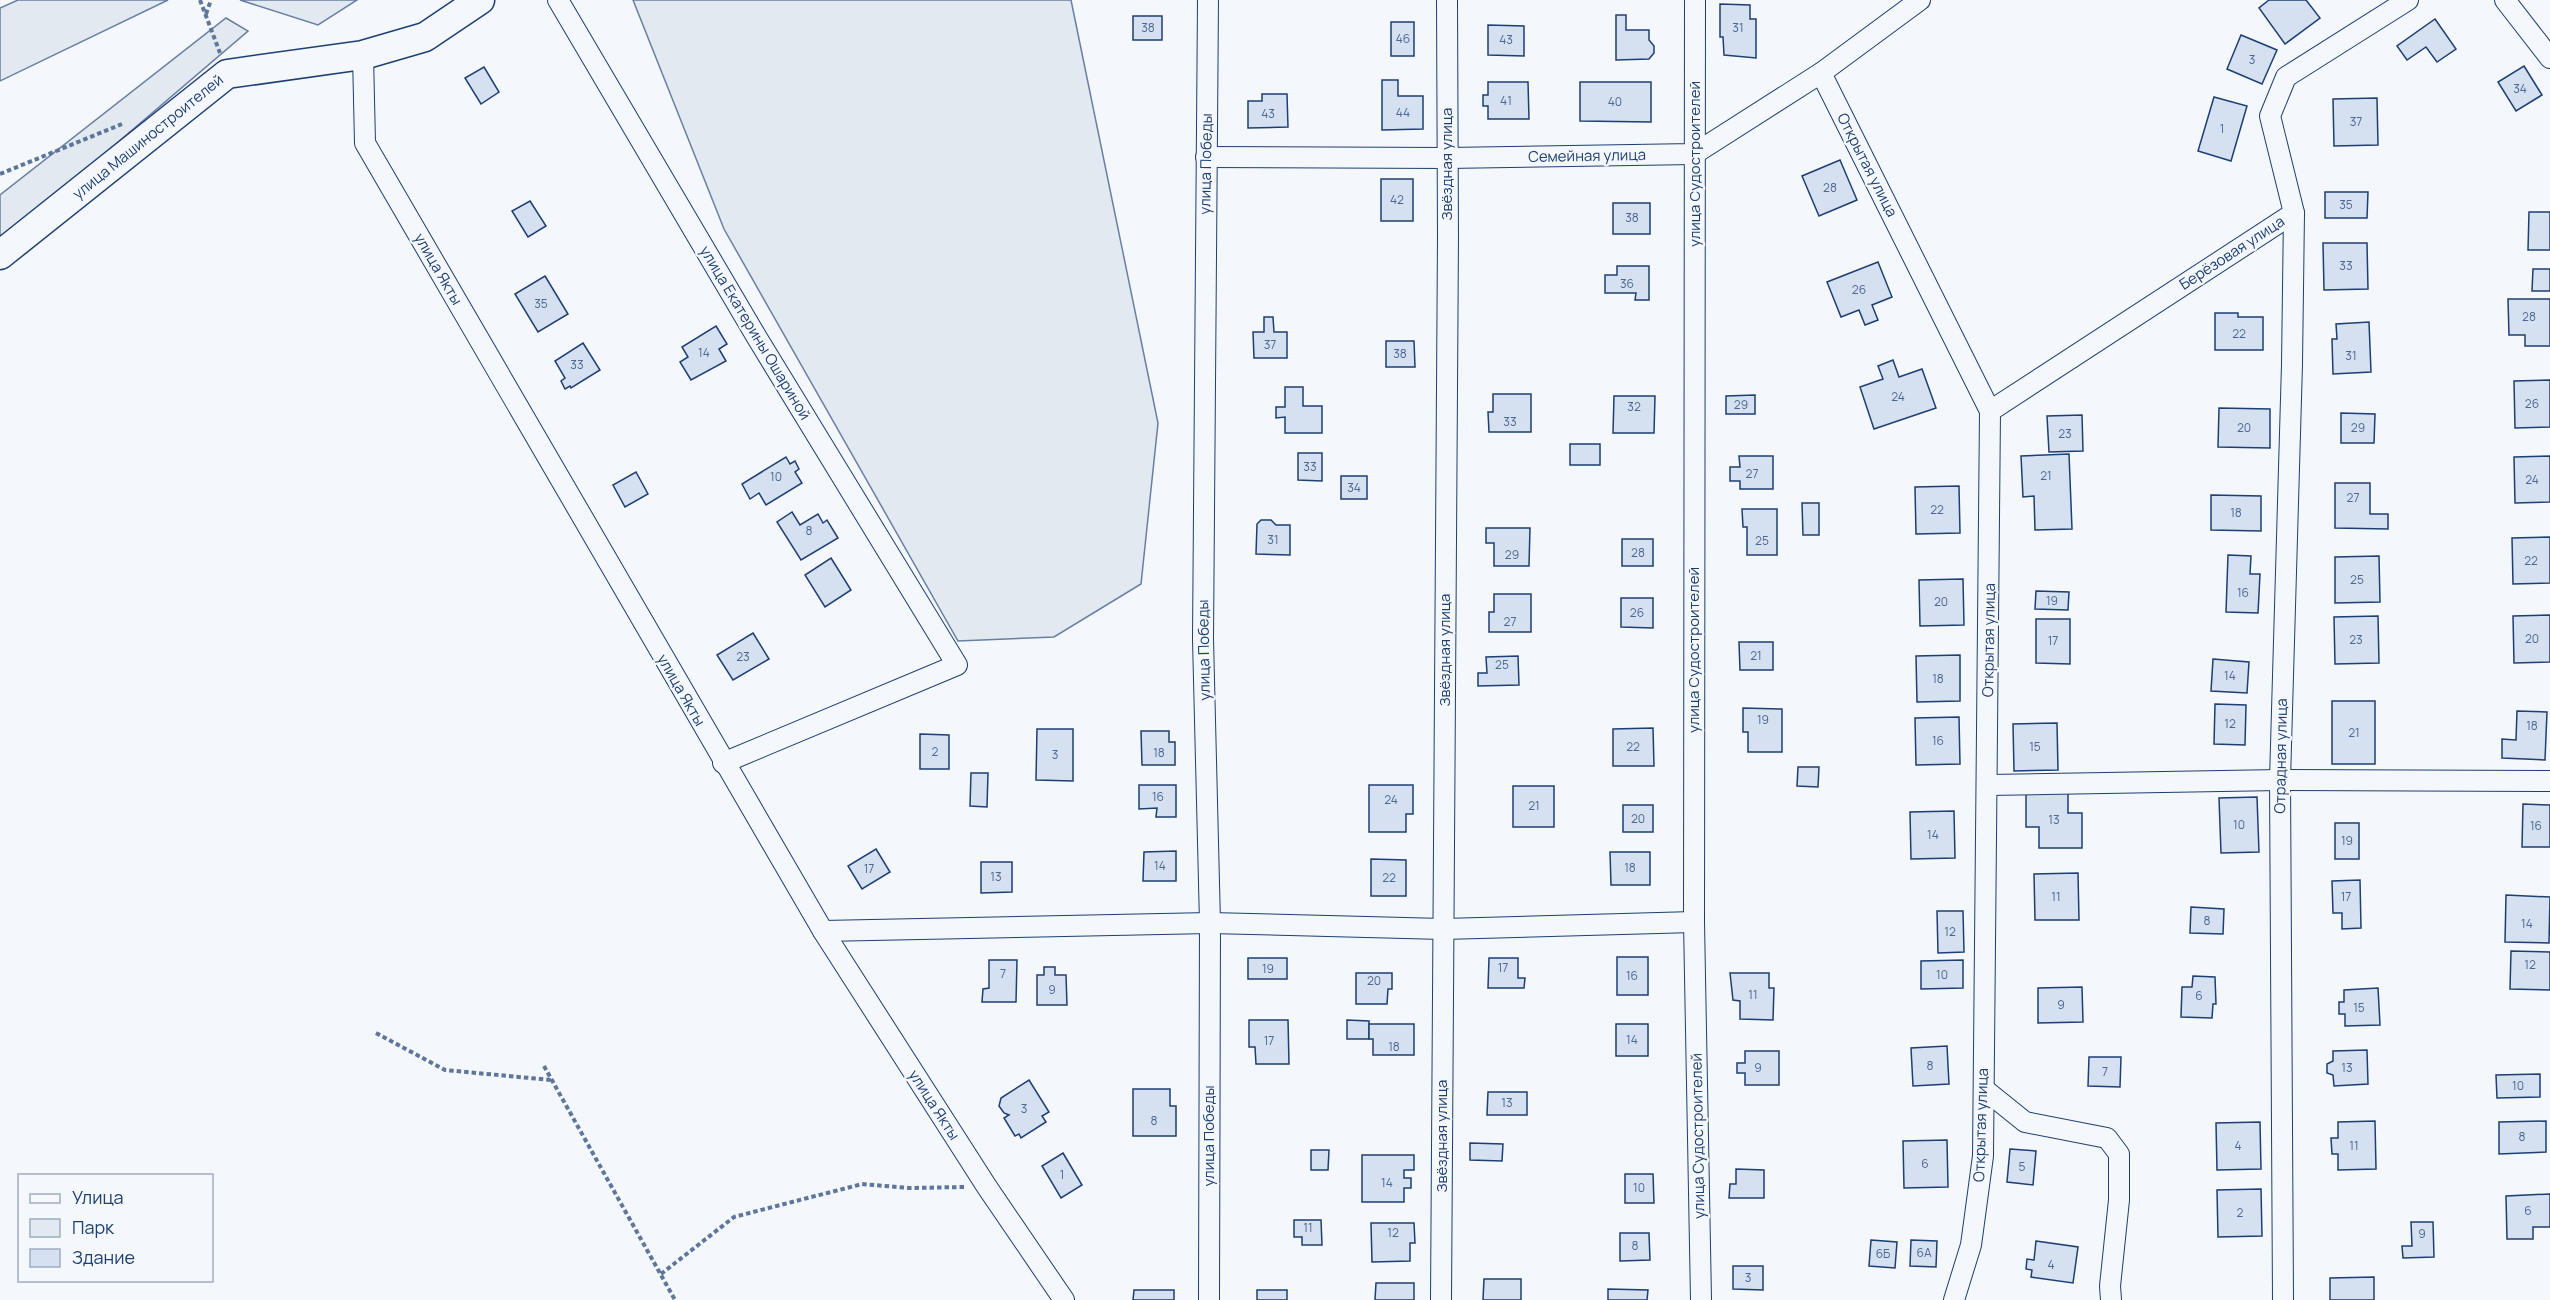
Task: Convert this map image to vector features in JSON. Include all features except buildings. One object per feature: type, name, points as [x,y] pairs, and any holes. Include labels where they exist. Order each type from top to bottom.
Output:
[{"type":"street","name":"улица Машиностроителей","points":[[0,255],[227,74],[363,55],[425,37],[480,0]]},
{"type":"street","name":"улица Екатерины Ошариной","points":[[558,0],[756,336],[957,665],[723,762]]},
{"type":"street","name":"улица Победы","points":[[1208,0],[1203,639],[1210,923],[1209,1300]]},
{"type":"street","name":"Звёздная улица","points":[[1441,1300],[1447,0]]},
{"type":"street","name":"улица Судостроителей","points":[[1695,0],[1694,922],[1701,1300]]},
{"type":"street","points":[[1694,154],[1821,73],[1920,0]]},
{"type":"street","name":"Берёзовая улица","points":[[1990,411],[2294,213],[2270,116],[2286,77],[2408,0]]},
{"type":"street","points":[[2505,0],[2550,58]]},
{"type":"street","name":"улица Якты","points":[[363,55],[365,143],[823,931],[987,1187],[1064,1300]]},
{"type":"street","name":"Открытая улица","points":[[1821,73],[1990,411],[1983,1156],[1971,1245],[1954,1300]]},
{"type":"street","name":"Семейная улица","points":[[1206,157],[1447,158],[1694,154]]},
{"type":"street","name":"Отрадная улица","points":[[2283,1300],[2280,780],[2294,213]]},
{"type":"street","points":[[1988,785],[2280,780],[2550,781]]},
{"type":"street","points":[[823,931],[1210,923],[1443,929],[1694,922]]},
{"type":"street","points":[[1984,1089],[2025,1122],[2107,1138],[2119,1154],[2119,1200],[2110,1286],[2111,1300]]},
{"type":"path","points":[[200,0],[227,74]]},
{"type":"path","points":[[205,15],[211,0]]},
{"type":"path","points":[[0,174],[132,120]]},
{"type":"path","points":[[376,1033],[445,1070],[551,1080]]},
{"type":"path","points":[[544,1066],[675,1300]]},
{"type":"path","points":[[661,1274],[734,1217],[862,1184],[909,1188],[987,1187]]},
{"type":"green space","points":[[18,0],[168,0],[0,81],[0,8]]},
{"type":"green space","points":[[240,0],[357,0],[318,25]]},
{"type":"green space","points":[[633,0],[1071,0],[1158,423],[1141,584],[1054,637],[958,641],[724,229]]},
{"type":"green space","points":[[226,18],[248,31],[0,243],[0,195]]}]
